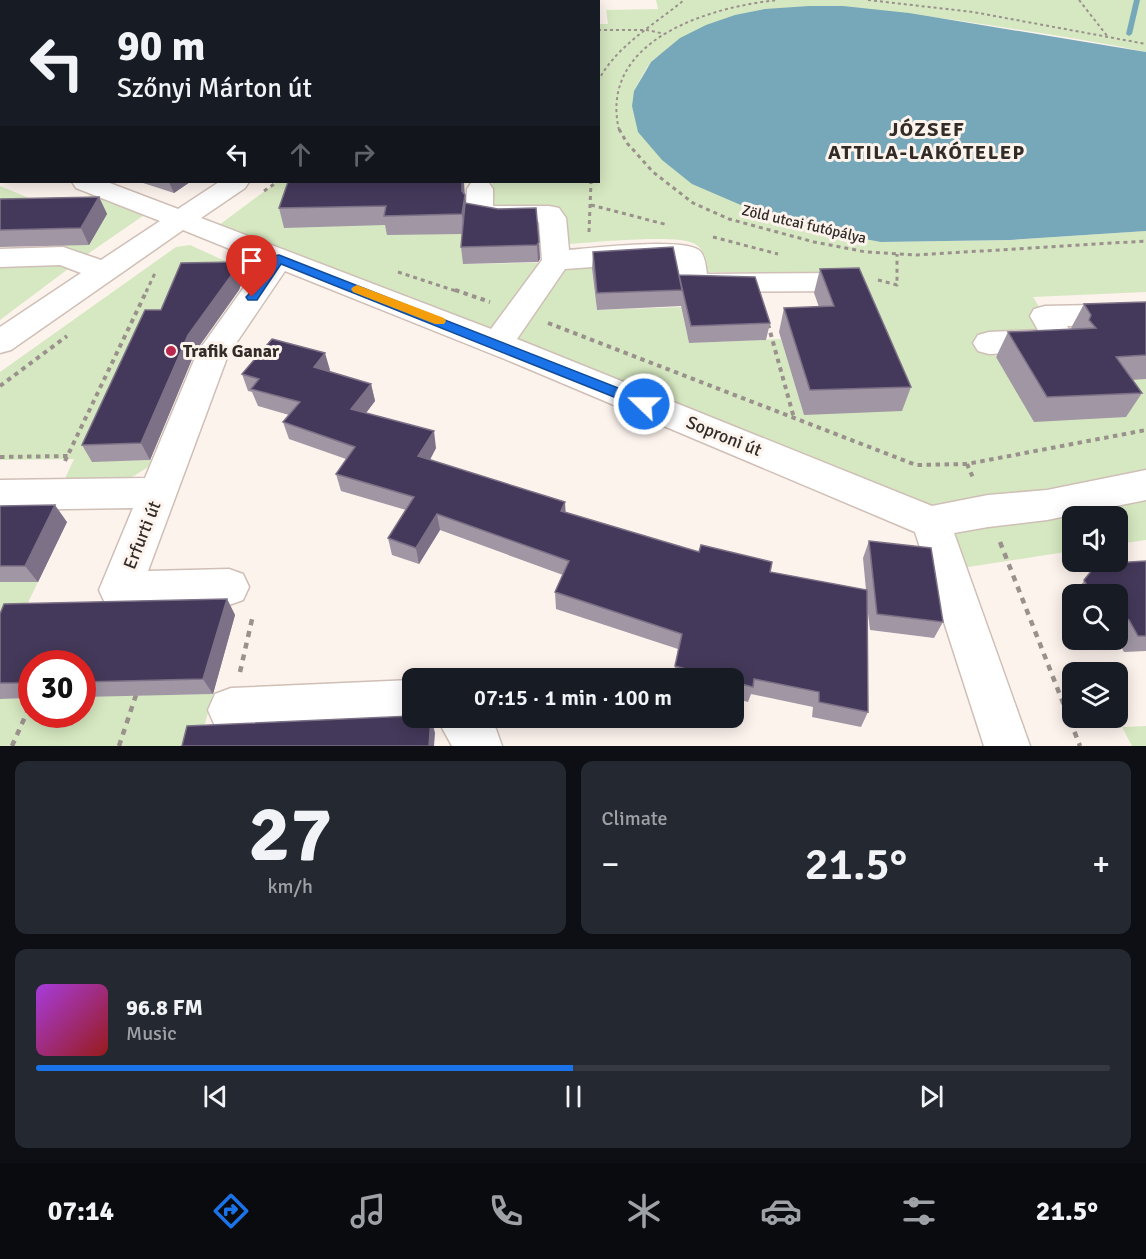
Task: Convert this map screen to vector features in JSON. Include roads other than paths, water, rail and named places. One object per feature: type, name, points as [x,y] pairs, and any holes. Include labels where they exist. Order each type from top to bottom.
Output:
[{"type":"street","name":"Soproni út","points":[[87,183],[497,344],[931,522]]},
{"type":"street","points":[[0,342],[235,183]]},
{"type":"street","points":[[480,189],[479,210],[484,214],[549,214],[552,218],[556,261],[497,344]]},
{"type":"street","points":[[556,261],[678,252],[689,256],[694,279],[702,283],[846,282]]},
{"type":"street","points":[[0,258],[63,256],[103,272]]},
{"type":"street","points":[[159,493],[213,353],[279,259]]},
{"type":"street","points":[[989,344],[1060,340],[1045,316],[1146,314]]},
{"type":"street","points":[[1007,746],[931,522],[988,511],[1047,505],[1146,485]]},
{"type":"street","name":"Erfurti út","points":[[0,495],[159,493],[120,590],[229,587]]},
{"type":"street","points":[[231,710],[402,702]]},
{"type":"street","points":[[467,728],[480,746]]},
{"type":"water","points":[[843,6],[909,13],[1146,52],[1146,231],[1010,240],[881,242],[785,224],[692,184],[662,160],[638,132],[632,106],[634,91],[651,62],[680,38],[706,25],[735,15],[765,9]]},
{"type":"waterway","points":[[1129,34],[1137,0]]},
{"type":"place","name":"Trafik Ganar","points":[[171,351]]},
{"type":"district","name":"JÓZSEF ATTILA-LAKÓTELEP","points":[[927,140]]}]
